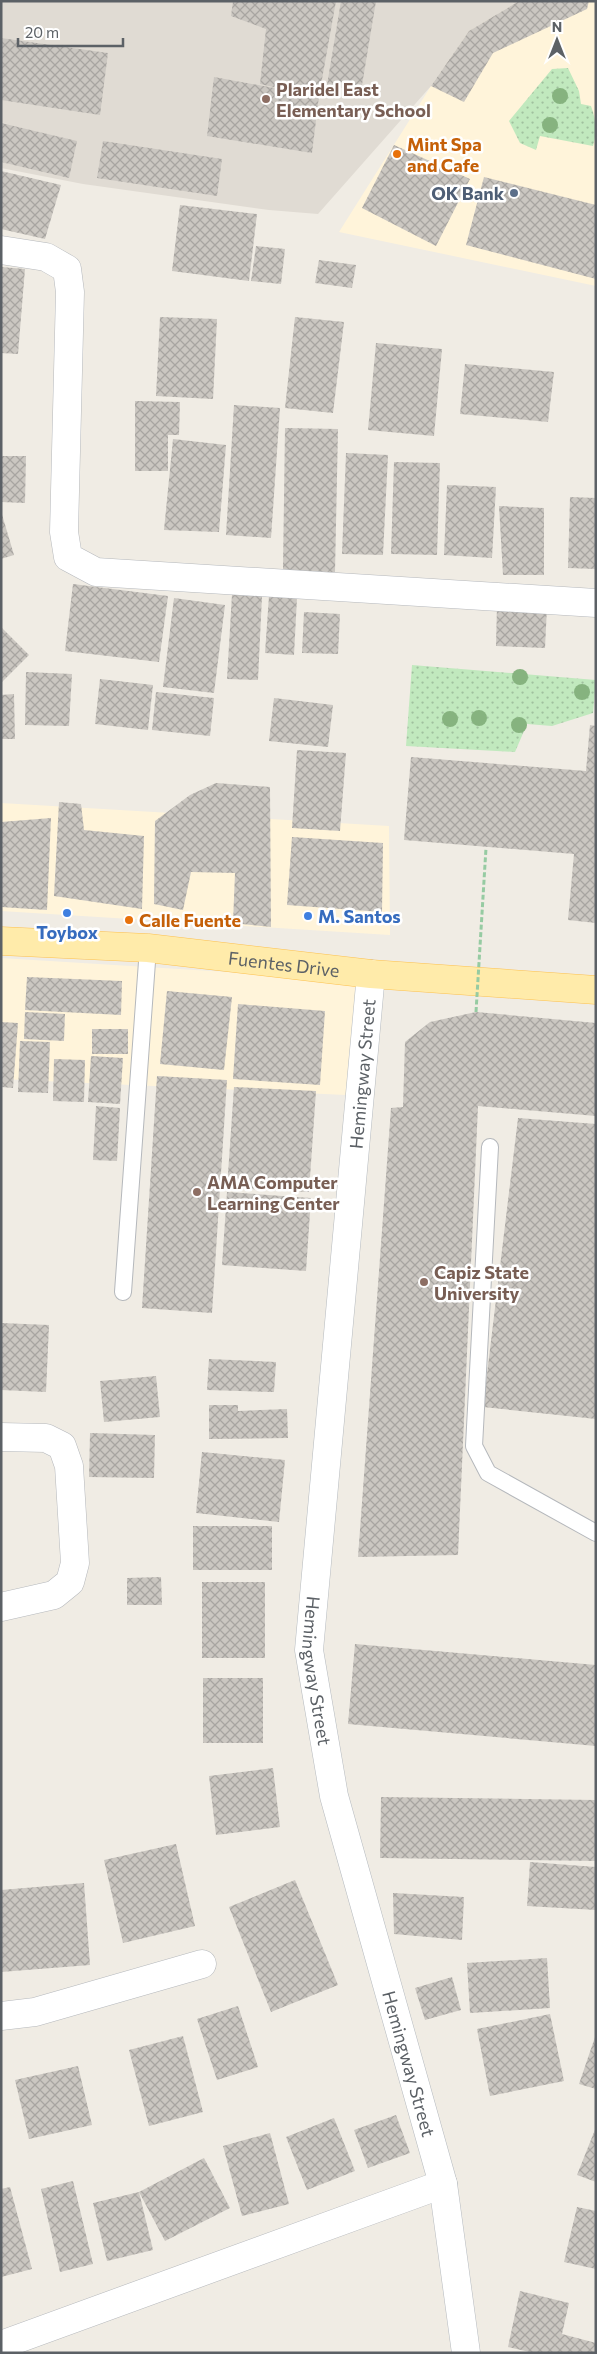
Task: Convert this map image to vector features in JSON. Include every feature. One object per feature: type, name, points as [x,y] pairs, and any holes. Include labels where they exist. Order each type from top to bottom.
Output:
[{"type":"main road","name":"Fuentes Drive","points":[[1,941],[148,948],[371,974],[596,990]]},
{"type":"street","points":[[1,250],[46,257],[67,269],[70,292],[64,532],[68,557],[96,572],[596,603]]},
{"type":"street","name":"Hemingway Street","points":[[371,974],[310,1650],[334,1796],[443,2184],[466,2353]]},
{"type":"street","points":[[1,1437],[46,1438],[62,1446],[69,1466],[75,1563],[70,1582],[54,1595],[1,1607]]},
{"type":"street","points":[[1,2016],[35,2012],[202,1964]]},
{"type":"street","points":[[1,2345],[443,2184]]},
{"type":"lane","points":[[123,1292],[148,948]]},
{"type":"lane","points":[[490,1146],[474,1446],[488,1473],[596,1533]]},
{"type":"path","points":[[476,1012],[486,848]]},
{"type":"shaded area","name":"Plaridel East Elementary School","points":[[1,1],[519,1],[469,31],[431,86],[318,214],[269,210],[83,184],[1,168]]},
{"type":"shaded area","points":[[519,1],[596,1],[596,286],[339,232],[431,86],[469,31]]},
{"type":"shaded area","points":[[1,803],[389,826],[390,935],[1,911]]},
{"type":"shaded area","points":[[1,958],[360,980],[346,1095],[1,1079]]},
{"type":"green space","points":[[568,68],[579,91],[581,104],[591,106],[593,111],[595,131],[593,146],[540,136],[536,150],[520,143],[509,121],[552,69]]},
{"type":"green space","points":[[412,665],[596,680],[593,713],[552,726],[527,724],[515,752],[406,746]]},
{"type":"building","points":[[233,1],[336,1],[319,96],[312,153],[207,136],[214,77],[291,91],[260,84],[266,29],[231,16]]},
{"type":"building","points":[[341,1],[376,1],[361,91],[327,85]]},
{"type":"building","points":[[519,1],[589,1],[587,9],[493,53],[464,102],[431,86],[469,31]]},
{"type":"building","points":[[1,38],[108,53],[100,115],[1,100]]},
{"type":"building","points":[[1,123],[77,141],[69,178],[1,162]]},
{"type":"building","points":[[103,141],[222,159],[217,196],[97,178]]},
{"type":"building","points":[[394,145],[470,179],[436,246],[362,208]]},
{"type":"building","points":[[1,171],[61,185],[45,239],[1,229]]},
{"type":"building","points":[[484,177],[596,205],[596,279],[466,245]]},
{"type":"building","points":[[180,205],[257,214],[249,281],[172,271]]},
{"type":"building","points":[[256,246],[285,249],[281,284],[251,281]]},
{"type":"building","points":[[319,260],[356,265],[352,288],[315,283]]},
{"type":"building","points":[[1,267],[25,269],[18,354],[1,353]]},
{"type":"building","points":[[160,317],[217,319],[213,399],[156,396]]},
{"type":"building","points":[[295,317],[344,322],[333,413],[285,408]]},
{"type":"building","points":[[376,343],[442,349],[434,436],[368,430]]},
{"type":"building","points":[[465,364],[554,372],[548,422],[460,414]]},
{"type":"building","points":[[135,401],[180,402],[179,435],[168,435],[168,471],[135,471]]},
{"type":"building","points":[[234,405],[280,408],[271,538],[226,535]]},
{"type":"building","points":[[285,428],[338,429],[335,572],[283,571]]},
{"type":"building","points":[[173,439],[226,445],[219,532],[164,530]]},
{"type":"building","points":[[346,453],[388,455],[383,555],[342,554]]},
{"type":"building","points":[[1,456],[26,456],[25,503],[1,502]]},
{"type":"building","points":[[394,462],[440,463],[437,555],[391,554]]},
{"type":"building","points":[[447,485],[496,487],[492,558],[444,555]]},
{"type":"building","points":[[570,497],[596,498],[596,569],[568,568]]},
{"type":"building","points":[[499,506],[544,508],[544,575],[503,575]]},
{"type":"building","points":[[1,511],[14,555],[1,559]]},
{"type":"building","points":[[73,584],[168,596],[159,662],[65,651]]},
{"type":"building","points":[[232,594],[262,596],[258,680],[227,679]]},
{"type":"building","points":[[269,596],[297,598],[294,655],[265,653]]},
{"type":"building","points":[[174,598],[225,605],[214,693],[163,687]]},
{"type":"building","points":[[497,605],[547,607],[545,648],[496,646]]},
{"type":"building","points":[[304,612],[340,614],[338,654],[302,653]]},
{"type":"building","points":[[1,627],[29,655],[1,683]]},
{"type":"building","points":[[26,672],[72,674],[69,726],[25,725]]},
{"type":"building","points":[[100,679],[153,685],[148,730],[95,724]]},
{"type":"building","points":[[156,692],[214,698],[210,736],[152,730]]},
{"type":"building","points":[[14,694],[15,739],[1,739],[1,695]]},
{"type":"building","points":[[274,698],[333,705],[328,747],[269,741]]},
{"type":"building","points":[[590,725],[596,726],[596,923],[568,920],[574,854],[404,840],[411,757],[586,771]]},
{"type":"building","points":[[297,750],[346,753],[340,831],[292,828]]},
{"type":"building","points":[[216,783],[270,787],[271,927],[233,923],[235,873],[191,872],[183,910],[154,904],[155,821],[190,795]]},
{"type":"building","points":[[59,802],[81,804],[84,830],[144,836],[142,909],[54,896]]},
{"type":"building","points":[[51,818],[47,910],[1,907],[1,822]]},
{"type":"building","points":[[292,837],[383,843],[382,912],[287,905]]},
{"type":"building","points":[[27,977],[122,981],[121,1015],[25,1010]]},
{"type":"building","points":[[167,991],[232,997],[224,1070],[160,1064]]},
{"type":"building","points":[[238,1004],[325,1011],[320,1085],[233,1079]]},
{"type":"building","points":[[25,1012],[65,1014],[64,1041],[24,1039]]},
{"type":"building","name":"Capiz State University","points":[[476,1012],[596,1023],[596,1116],[478,1106],[458,1555],[358,1557],[391,1108],[403,1107],[405,1042],[430,1022]]},
{"type":"building","points":[[1,1022],[18,1023],[13,1088],[1,1087]]},
{"type":"building","points":[[92,1029],[128,1029],[128,1054],[92,1054]]},
{"type":"building","points":[[20,1041],[50,1042],[48,1093],[18,1092]]},
{"type":"building","points":[[91,1056],[123,1058],[120,1104],[88,1102]]},
{"type":"building","points":[[54,1059],[85,1060],[84,1102],[53,1101]]},
{"type":"building","points":[[157,1076],[227,1080],[212,1313],[142,1308]]},
{"type":"building","points":[[234,1087],[316,1091],[309,1192],[227,1188]]},
{"type":"building","points":[[96,1106],[120,1108],[117,1161],[93,1160]]},
{"type":"building","points":[[518,1118],[596,1124],[596,1419],[483,1407]]},
{"type":"building","points":[[227,1192],[311,1198],[306,1271],[222,1265]]},
{"type":"building","points":[[1,1323],[49,1325],[46,1392],[1,1390]]},
{"type":"building","points":[[209,1359],[276,1362],[274,1392],[207,1390]]},
{"type":"building","points":[[156,1376],[160,1417],[104,1422],[100,1381]]},
{"type":"building","points":[[209,1405],[238,1405],[238,1411],[287,1409],[288,1438],[209,1439]]},
{"type":"building","points":[[90,1433],[155,1435],[154,1478],[89,1477]]},
{"type":"building","points":[[202,1452],[285,1460],[279,1522],[196,1513]]},
{"type":"building","points":[[193,1526],[272,1526],[272,1570],[193,1570]]},
{"type":"building","points":[[161,1577],[162,1605],[127,1605],[127,1578]]},
{"type":"building","points":[[202,1582],[265,1582],[265,1658],[202,1658]]},
{"type":"building","points":[[355,1644],[596,1665],[596,1746],[348,1724]]},
{"type":"building","points":[[203,1678],[263,1678],[263,1743],[203,1743]]},
{"type":"building","points":[[273,1768],[280,1827],[216,1835],[209,1776]]},
{"type":"building","points":[[381,1797],[596,1800],[596,1861],[380,1858]]},
{"type":"building","points":[[176,1844],[195,1926],[123,1943],[104,1860]]},
{"type":"building","points":[[530,1862],[596,1867],[596,1910],[527,1906]]},
{"type":"building","points":[[295,1880],[338,1985],[271,2012],[229,1907]]},
{"type":"building","points":[[84,1883],[90,1965],[1,1972],[1,1890]]},
{"type":"building","points":[[393,1893],[464,1897],[462,1940],[394,1934]]},
{"type":"building","points":[[547,1958],[550,2008],[470,2013],[467,1963]]},
{"type":"building","points":[[452,1977],[461,2010],[425,2020],[415,1988]]},
{"type":"building","points":[[238,2006],[258,2067],[217,2080],[197,2019]]},
{"type":"building","points":[[550,2014],[564,2081],[490,2096],[477,2029]]},
{"type":"building","points":[[596,2034],[596,2089],[579,2084]]},
{"type":"building","points":[[183,2036],[203,2112],[149,2126],[129,2050]]},
{"type":"building","points":[[78,2066],[92,2125],[29,2139],[15,2080]]},
{"type":"building","points":[[396,2115],[410,2153],[368,2168],[354,2130]]},
{"type":"building","points":[[334,2118],[355,2171],[307,2190],[286,2137]]},
{"type":"building","points":[[596,2127],[596,2182],[577,2175]]},
{"type":"building","points":[[270,2133],[289,2204],[242,2216],[223,2146]]},
{"type":"building","points":[[204,2158],[230,2208],[165,2241],[139,2192]]},
{"type":"building","points":[[73,2181],[93,2264],[60,2272],[41,2189]]},
{"type":"building","points":[[10,2187],[32,2269],[1,2277],[1,2189]]},
{"type":"building","points":[[139,2192],[153,2250],[107,2261],[93,2203]]},
{"type":"building","points":[[577,2207],[596,2211],[596,2269],[564,2262]]},
{"type":"building","points":[[520,2291],[569,2303],[562,2334],[596,2343],[596,2353],[534,2353],[508,2347]]},
{"type":"place","name":"Plaridel East Elementary School","points":[[266,99]]},
{"type":"place","name":"Mint Spa and Cafe","points":[[397,154]]},
{"type":"place","name":"OK Bank","points":[[514,193]]},
{"type":"place","name":"Toybox","points":[[67,913]]},
{"type":"place","name":"M. Santos","points":[[308,916]]},
{"type":"place","name":"Calle Fuente","points":[[129,920]]},
{"type":"place","name":"AMA Computer Learning Center","points":[[197,1192]]},
{"type":"place","name":"Capiz State University","points":[[424,1282]]}]
